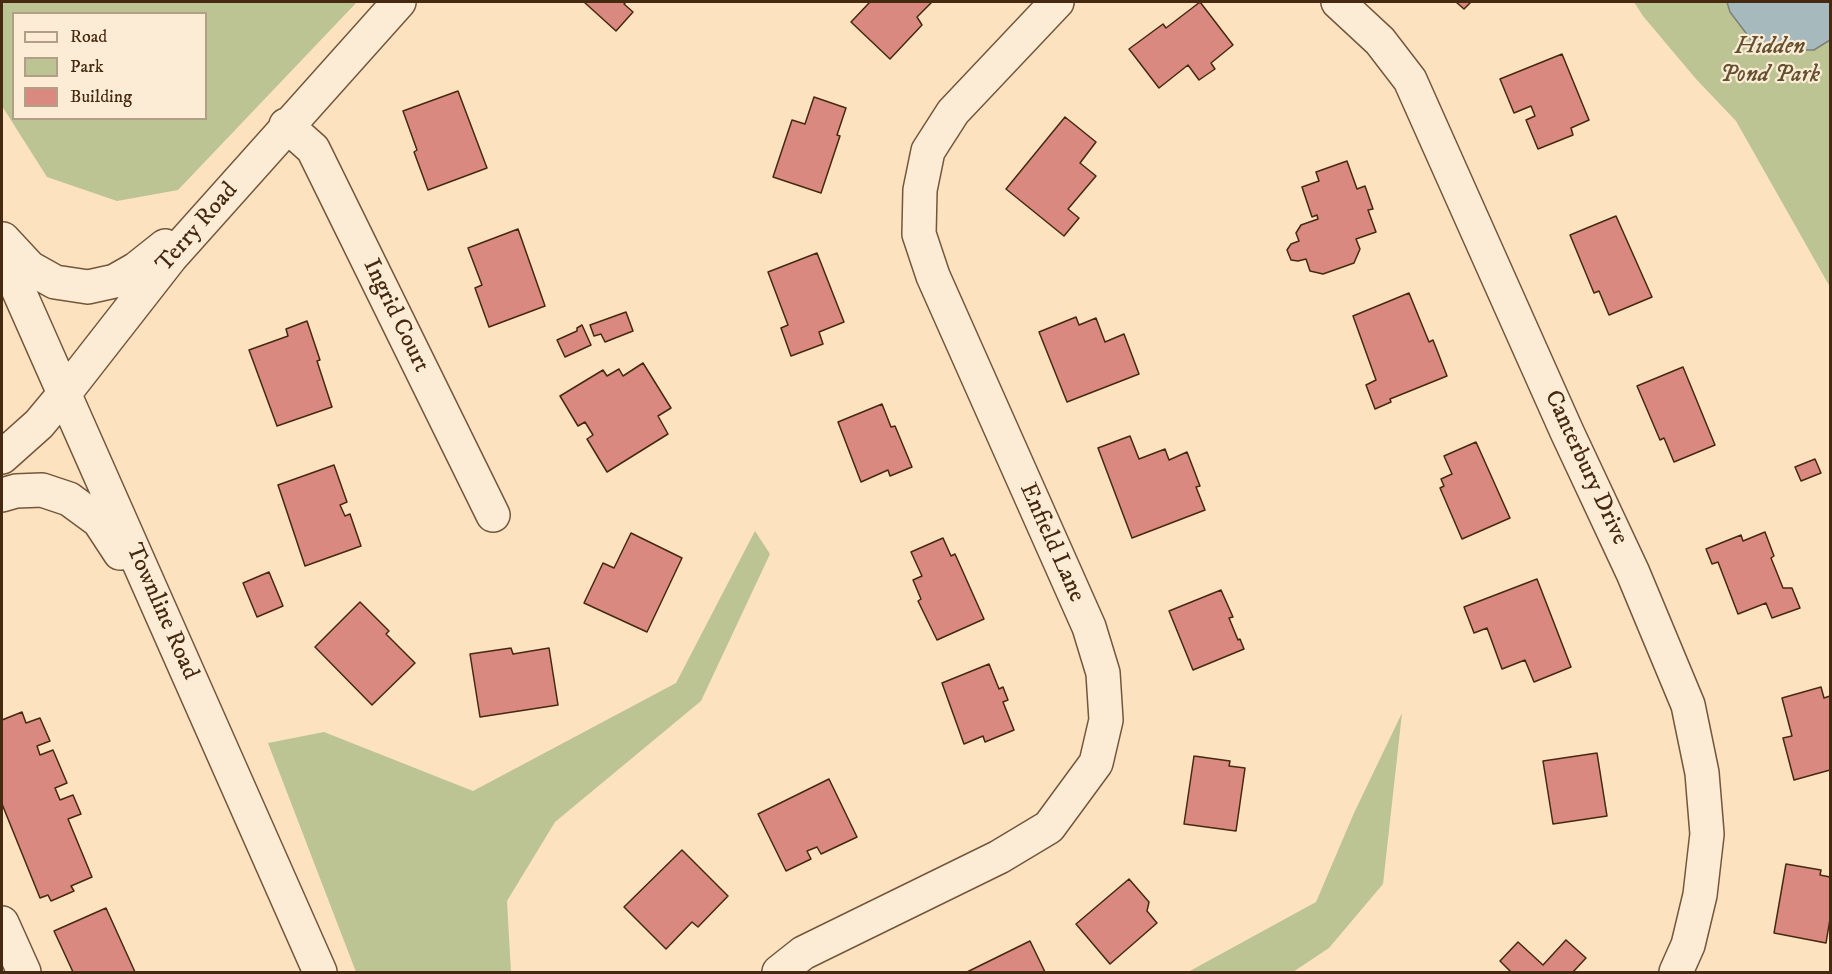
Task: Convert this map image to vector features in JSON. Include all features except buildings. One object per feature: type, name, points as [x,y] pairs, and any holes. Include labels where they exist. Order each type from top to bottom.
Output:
[{"type":"street","name":"Terry Road","points":[[2,457],[39,424],[171,257],[399,2]]},
{"type":"street","name":"Enfield Lane","points":[[779,972],[803,952],[999,857],[1049,827],[1096,763],[1106,720],[1104,673],[1089,627],[937,287],[919,234],[920,190],[928,152],[953,112],[1057,2]]},
{"type":"street","name":"Canterbury Drive","points":[[1338,2],[1380,40],[1410,80],[1567,432],[1633,573],[1688,705],[1702,773],[1707,834],[1697,905],[1688,945],[1676,972]]},
{"type":"street","name":"Ingrid Court","points":[[286,126],[313,149],[493,515]]},
{"type":"street","points":[[2,237],[30,268],[55,282],[88,287],[115,281],[136,269],[226,194]]},
{"type":"street","name":"Townline Road","points":[[2,253],[320,972]]},
{"type":"street","points":[[2,495],[16,491],[42,490],[69,499],[99,521],[136,576],[182,658]]},
{"type":"street","points":[[2,922],[24,972]]},
{"type":"green space","points":[[2,2],[357,2],[178,190],[117,201],[47,177],[2,106]]},
{"type":"green space","name":"Hidden Pond Park","points":[[1634,2],[1830,2],[1830,287],[1736,121],[1696,79]]},
{"type":"green space","points":[[755,531],[770,554],[701,701],[555,822],[507,901],[511,972],[356,972],[268,743],[324,732],[473,791],[676,683]]},
{"type":"green space","points":[[1402,713],[1383,884],[1329,948],[1293,972],[1188,972],[1316,902],[1354,813]]},
{"type":"shaded area","points":[[1727,2],[1830,2],[1830,40],[1814,50],[1775,50],[1752,41],[1730,12]]}]
